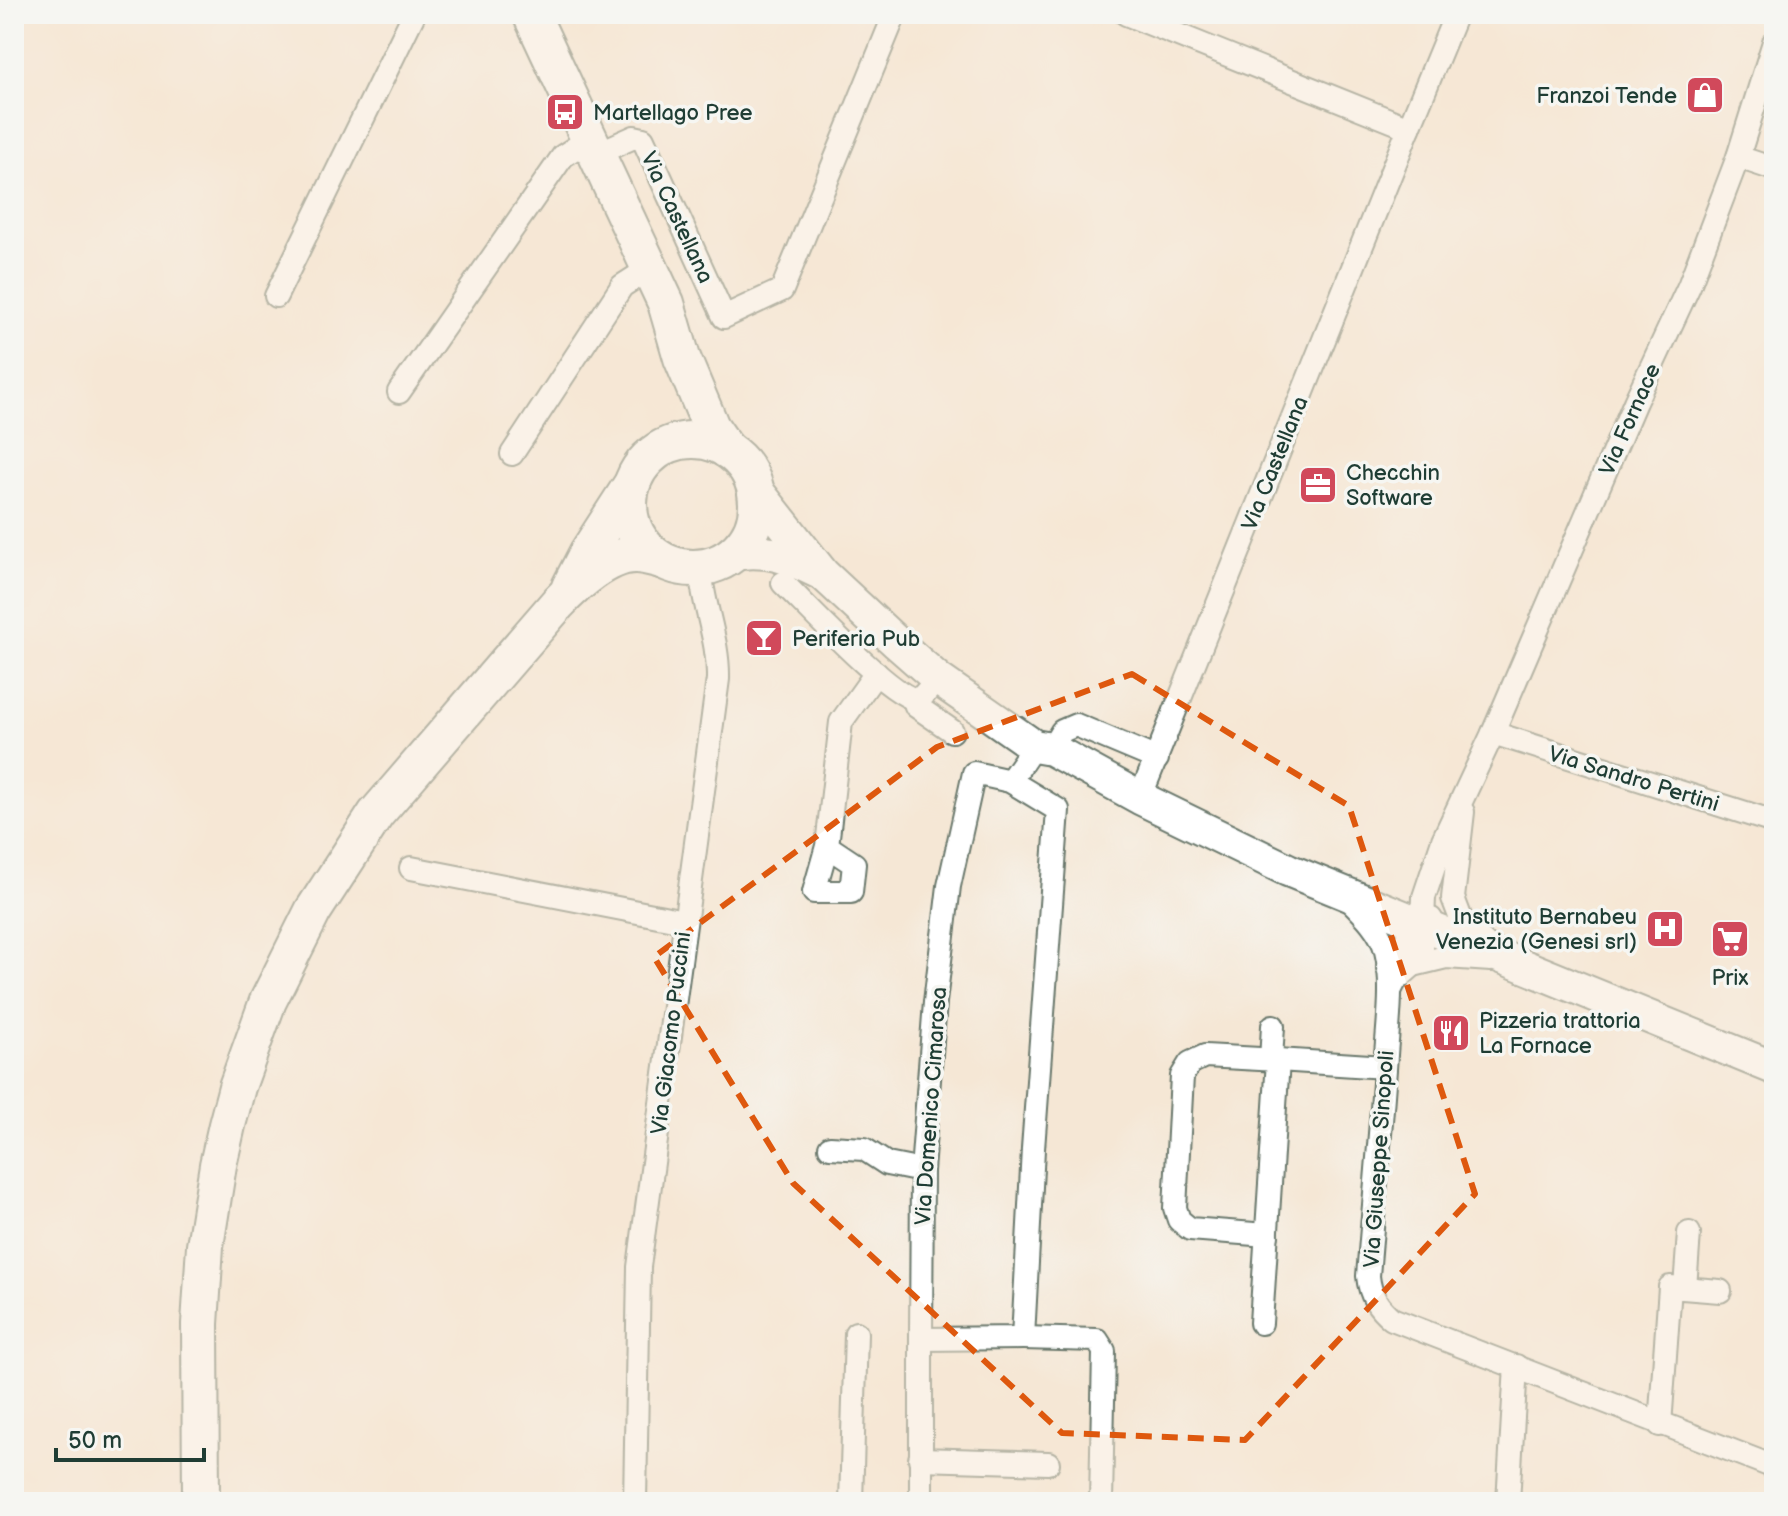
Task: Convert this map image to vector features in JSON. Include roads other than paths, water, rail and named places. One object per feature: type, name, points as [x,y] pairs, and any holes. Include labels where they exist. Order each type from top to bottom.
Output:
[{"type":"main road","points":[[531,14],[666,303],[682,358],[711,427],[727,450],[743,464],[755,488],[757,507],[745,541],[716,561],[680,567],[636,555],[619,558],[568,592]]},
{"type":"main road","points":[[201,1502],[200,1324],[209,1215],[237,1087],[268,1001],[313,911],[376,814],[568,592],[588,552],[643,462],[668,436],[677,420],[682,358]]},
{"type":"main road","points":[[654,453],[675,442],[687,440],[711,443],[727,450]]},
{"type":"main road","points":[[630,487],[630,521],[648,550],[661,560]]},
{"type":"street","points":[[276,296],[414,14]]},
{"type":"street","name":"Via Castellana","points":[[399,392],[563,156],[592,146],[634,137],[643,139],[724,317],[782,290],[895,14]]},
{"type":"street","points":[[1126,14],[1409,128]]},
{"type":"street","name":"Via Castellana","points":[[1140,798],[1456,14]]},
{"type":"street","name":"Via Fornace","points":[[1423,926],[1426,888],[1443,840],[1689,286],[1738,157],[1774,42]]},
{"type":"street","points":[[1738,157],[1774,169]]},
{"type":"street","points":[[512,454],[622,286],[650,268]]},
{"type":"street","points":[[755,488],[823,574],[938,679],[1042,748],[1288,870],[1774,1068]]},
{"type":"street","points":[[716,561],[763,551],[783,555],[823,574]]},
{"type":"street","name":"Via Giacomo Puccini","points":[[635,1502],[639,1267],[718,679],[719,659],[705,607],[716,561]]},
{"type":"street","points":[[783,583],[876,673],[952,731]]},
{"type":"street","points":[[827,846],[841,722],[876,673]]},
{"type":"street","points":[[914,700],[919,700],[938,679]]},
{"type":"street","points":[[1010,781],[1062,731],[1076,725],[1157,759]]},
{"type":"street","name":"Via Sandro Pertini","points":[[1493,733],[1774,822]]},
{"type":"street","name":"Via Domenico Cimarosa","points":[[921,1339],[922,1171],[935,1002],[949,886],[975,763],[1058,810],[1033,1149],[1023,1338]]},
{"type":"street","name":"Via Fornace","points":[[1453,898],[1466,791]]},
{"type":"street","points":[[411,868],[684,921]]},
{"type":"street","points":[[1345,894],[1395,902],[1426,888]]},
{"type":"street","name":"Via Giuseppe Sinopoli","points":[[1345,894],[1378,933],[1386,949],[1390,991],[1368,1276],[1378,1307],[1392,1319],[1774,1467]]},
{"type":"street","points":[[1388,968],[1409,936],[1453,898],[1469,930],[1513,964]]},
{"type":"street","points":[[1390,991],[1395,981],[1413,965],[1424,942],[1423,926]]},
{"type":"street","points":[[1413,965],[1446,957],[1479,958],[1513,964]]},
{"type":"street","points":[[1261,1323],[1267,1235],[1273,1026]]},
{"type":"street","points":[[1267,1235],[1190,1229],[1179,1220],[1175,1208],[1182,1076],[1190,1063],[1205,1056],[1385,1067]]},
{"type":"street","points":[[830,1147],[864,1149],[887,1164],[922,1171]]},
{"type":"street","points":[[1685,1288],[1689,1233]]},
{"type":"street","points":[[1660,1425],[1670,1287],[1720,1291]]},
{"type":"street","points":[[851,1502],[856,1333]]},
{"type":"street","points":[[921,1502],[921,1339],[1023,1338],[1097,1340],[1104,1351],[1101,1502]]},
{"type":"street","points":[[1508,1502],[1516,1366]]},
{"type":"street","points":[[920,1459],[1048,1463]]},
{"type":"place","name":"Franzoi Tende","points":[[1705,95]]},
{"type":"place","name":"Martellago Pree","points":[[565,112]]},
{"type":"place","name":"Checchin Software","points":[[1318,485]]},
{"type":"place","name":"Periferia Pub","points":[[764,638]]},
{"type":"place","name":"Instituto Bernabeu Venezia (Genesi srl)","points":[[1665,929]]},
{"type":"place","name":"Prix","points":[[1730,939]]},
{"type":"place","name":"Pizzeria trattoria La Fornace","points":[[1451,1033]]}]
